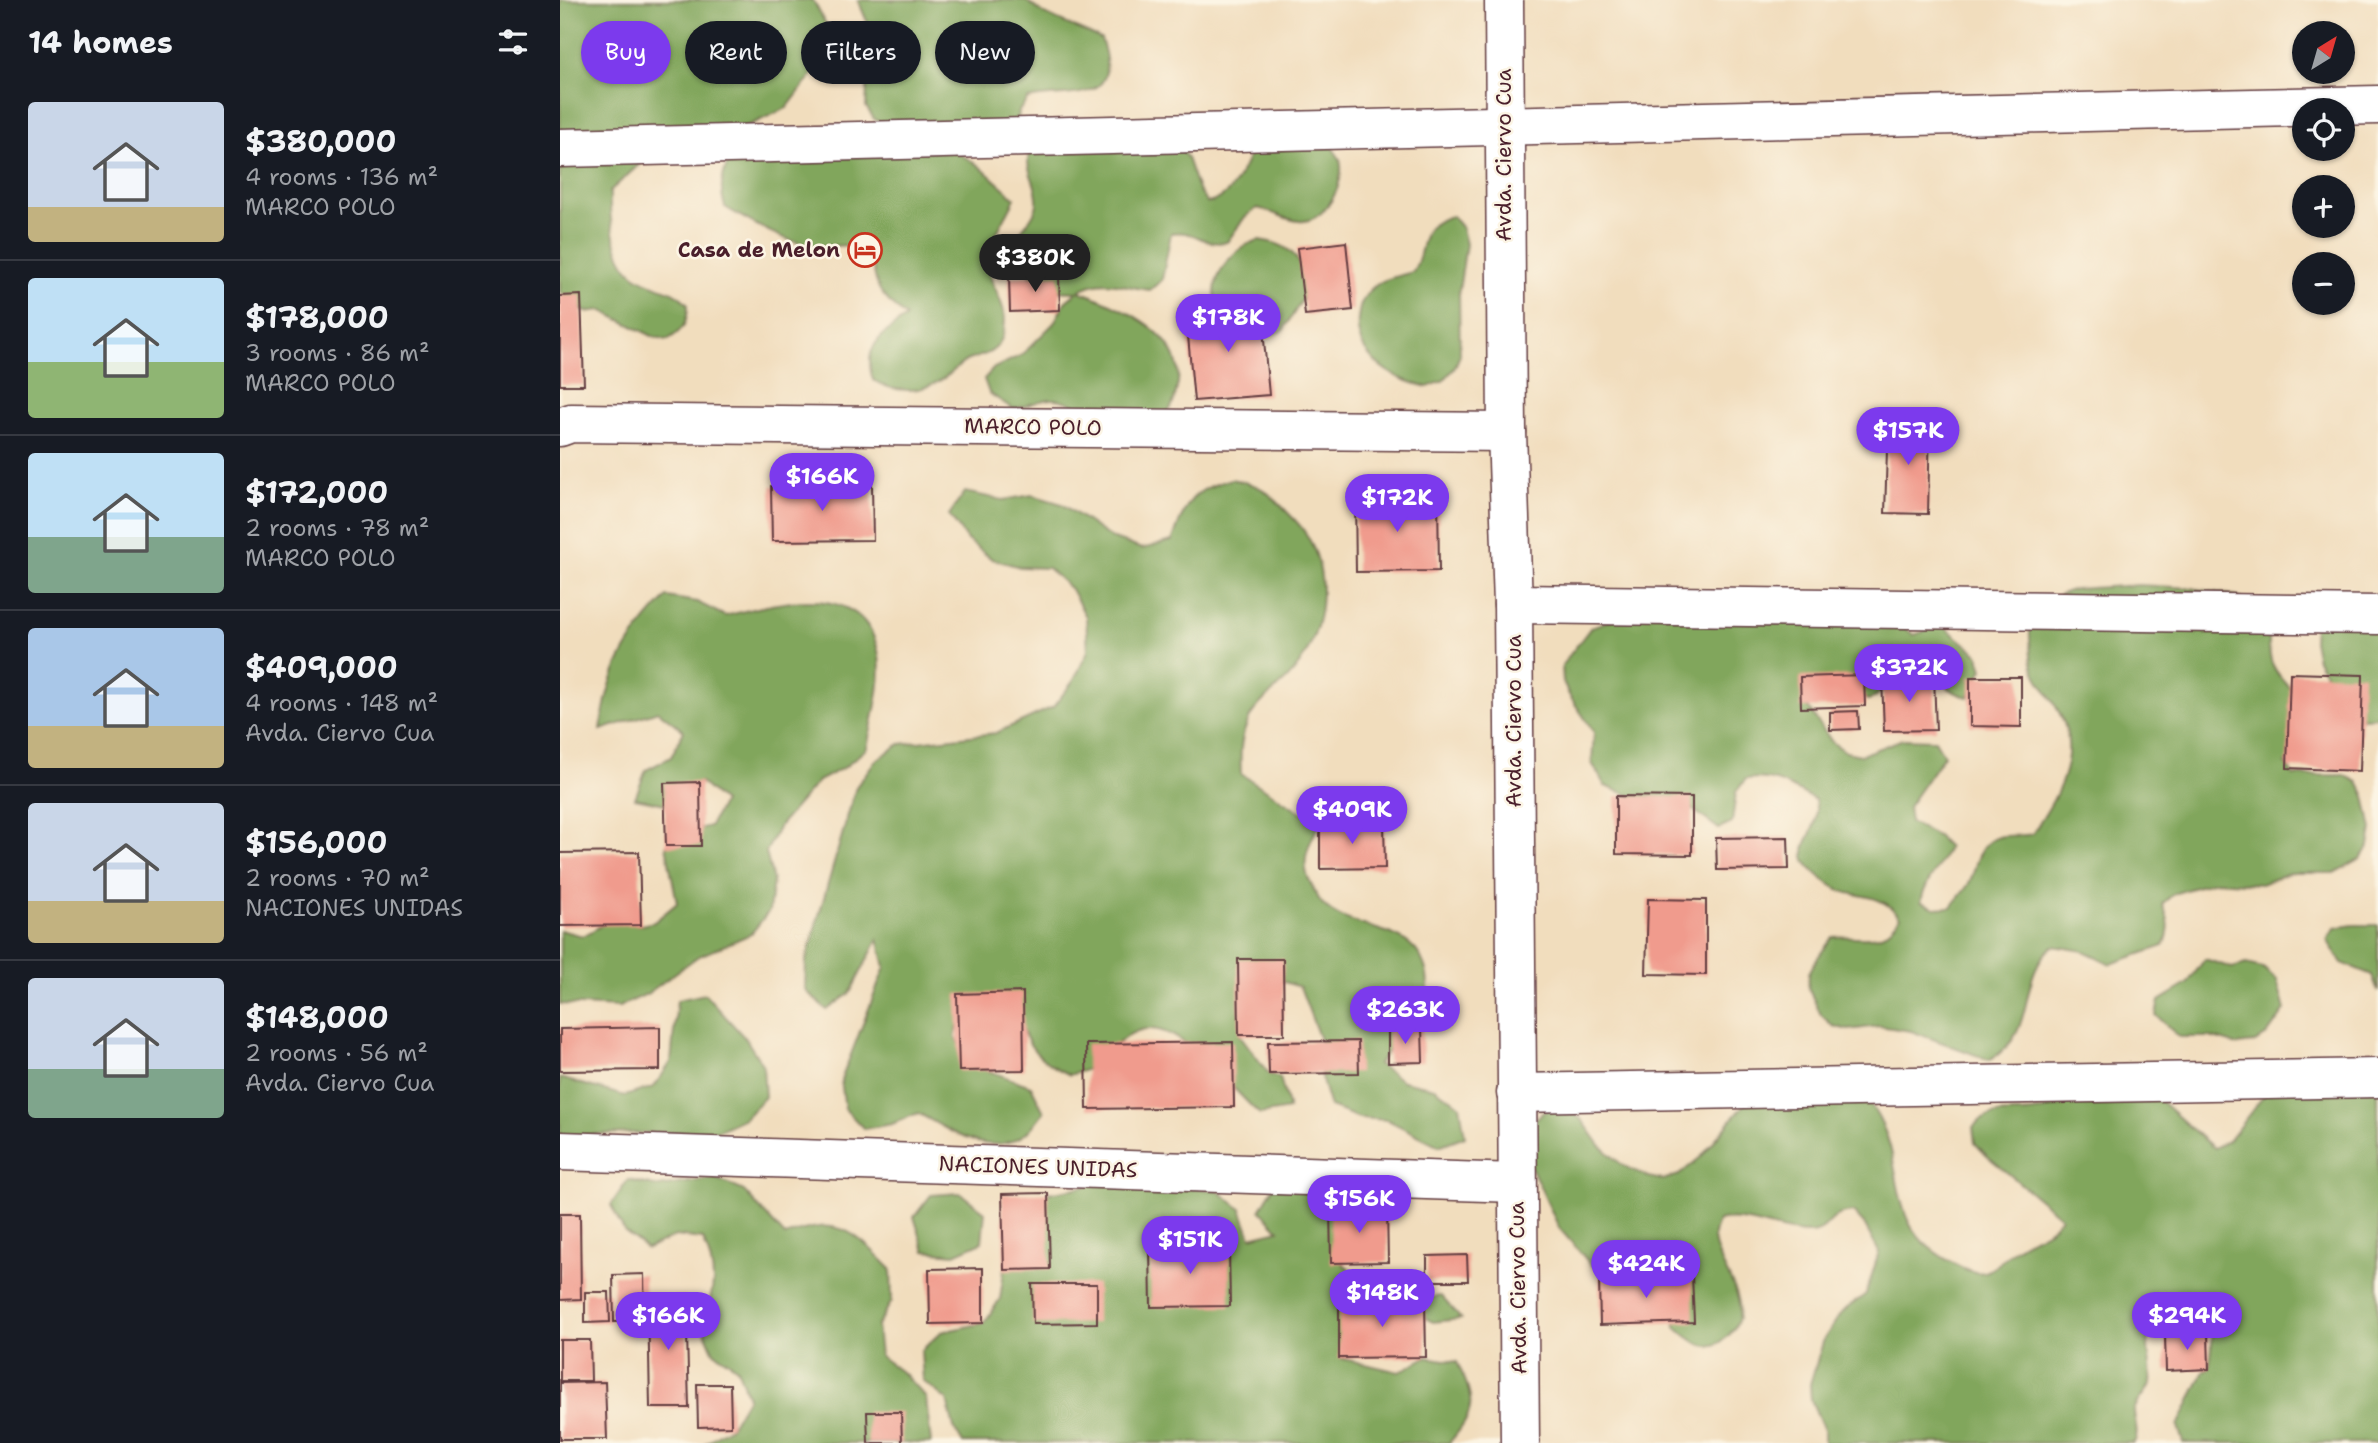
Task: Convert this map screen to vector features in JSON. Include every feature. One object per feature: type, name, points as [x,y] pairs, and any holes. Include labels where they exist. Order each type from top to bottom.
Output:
[{"type":"street","name":"Avda. Ciervo Cua","points":[[1504,0],[1521,1443]]},
{"type":"street","points":[[560,148],[2378,104]]},
{"type":"street","name":"MARCO POLO","points":[[560,427],[570,422],[1507,432]]},
{"type":"street","points":[[1513,604],[2378,615]]},
{"type":"street","points":[[1516,1093],[2378,1078]]},
{"type":"street","name":"NACIONES UNIDAS","points":[[560,1151],[1516,1182]]},
{"type":"green space","points":[[560,0],[813,0],[824,21],[801,21],[801,84],[805,84],[787,108],[745,127],[670,137],[610,191],[614,237],[622,259],[636,276],[675,294],[688,304],[684,326],[667,340],[652,336],[601,310],[585,312],[560,292]]},
{"type":"green space","points":[[858,0],[1025,0],[1044,14],[1101,39],[1106,61],[1105,76],[1099,85],[1088,91],[1028,99],[1019,111],[1016,141],[899,131],[874,119],[866,107],[867,84],[921,84],[921,21],[867,21]]},
{"type":"green space","points":[[1169,132],[1187,158],[1198,190],[1207,203],[1231,189],[1253,147],[1332,147],[1340,160],[1340,179],[1327,207],[1312,219],[1293,220],[1257,208],[1245,217],[1227,242],[1212,242],[1187,233],[1171,233],[1162,280],[1150,290],[1105,283],[1079,291],[1132,315],[1164,339],[1174,355],[1178,372],[1174,400],[1166,413],[1147,419],[1105,417],[1055,399],[1013,409],[989,393],[984,379],[994,368],[1022,355],[1054,323],[1065,302],[1077,292],[1046,291],[1018,256],[1013,241],[1031,218],[1037,203],[1028,161],[1032,144]]},
{"type":"green space","points":[[953,150],[978,165],[1015,198],[988,256],[988,267],[1004,315],[1002,338],[992,351],[965,361],[938,382],[920,389],[891,388],[873,380],[870,358],[882,336],[906,317],[889,302],[876,282],[871,252],[847,245],[808,245],[765,229],[725,207],[722,194],[723,177],[729,159]]},
{"type":"green space","points":[[1452,216],[1462,228],[1466,244],[1459,291],[1460,355],[1454,369],[1443,381],[1428,387],[1400,378],[1376,362],[1361,340],[1359,312],[1364,298],[1377,284],[1413,272],[1427,231],[1440,220]]},
{"type":"green space","points":[[1259,240],[1280,245],[1294,255],[1308,290],[1283,331],[1254,340],[1227,332],[1215,294],[1219,276],[1229,260],[1243,247]]},
{"type":"green space","points":[[1231,479],[1261,488],[1273,497],[1308,536],[1321,575],[1322,595],[1320,616],[1305,654],[1289,677],[1250,717],[1241,745],[1241,774],[1320,824],[1309,845],[1306,868],[1307,876],[1321,902],[1333,912],[1392,934],[1416,950],[1424,964],[1428,980],[1422,1028],[1396,1040],[1378,1064],[1403,1081],[1434,1088],[1460,1105],[1465,1136],[1439,1146],[1388,1120],[1359,1118],[1330,1107],[1321,1077],[1322,1045],[1300,987],[1272,978],[1253,1006],[1240,1035],[1269,1074],[1280,1078],[1289,1109],[1260,1114],[1205,1060],[1173,1035],[1156,1030],[1133,1033],[1095,1066],[1070,1075],[1048,1063],[1035,1051],[1014,1012],[963,1008],[955,1037],[972,1065],[1031,1086],[1044,1112],[1033,1126],[1013,1141],[999,1144],[970,1140],[918,1113],[892,1124],[864,1129],[845,1109],[841,1080],[885,967],[878,939],[850,993],[827,1010],[805,990],[806,960],[856,787],[875,761],[900,744],[996,733],[1053,707],[1074,680],[1088,651],[1086,617],[1071,589],[1048,568],[1020,567],[992,559],[967,540],[949,515],[965,492],[1003,500],[1032,495],[1062,504],[1111,538],[1142,549],[1172,541],[1191,500],[1206,489]]},
{"type":"green space","points":[[2139,585],[2191,588],[2237,596],[2270,627],[2269,649],[2272,664],[2296,694],[2300,752],[2285,763],[2294,776],[2344,775],[2358,782],[2365,796],[2372,829],[2369,846],[2361,858],[2334,873],[2289,873],[2261,884],[2215,881],[2173,894],[2162,904],[2169,925],[2164,946],[2111,964],[2084,951],[2053,946],[2041,958],[2034,973],[2022,1020],[2015,1035],[2005,1049],[1989,1060],[1911,1031],[1879,1026],[1848,1030],[1833,1026],[1821,1015],[1808,988],[1809,973],[1833,937],[1879,936],[1900,917],[1883,902],[1837,888],[1823,879],[1806,862],[1804,850],[1816,819],[1815,800],[1774,780],[1746,779],[1736,792],[1732,823],[1719,829],[1677,798],[1634,797],[1605,786],[1592,763],[1594,732],[1563,682],[1562,665],[1591,627],[1651,605],[1902,626],[1914,635],[1942,625],[1978,654],[1983,669],[1968,697],[1950,689],[1918,662],[1909,660],[1880,692],[1868,700],[1840,688],[1807,706],[1832,742],[1846,752],[1861,755],[1903,739],[1935,740],[1944,755],[1908,807],[1910,822],[1937,836],[1948,847],[1926,887],[1921,902],[1935,908],[1951,907],[1968,885],[1985,845],[1999,837],[2032,834],[2050,807],[2063,777],[2068,746],[2066,730],[2060,714],[2033,667],[2030,629],[2060,594],[2075,589]]},
{"type":"green space","points":[[667,597],[697,602],[725,616],[770,605],[817,601],[839,605],[857,614],[871,631],[880,667],[867,748],[845,767],[818,781],[779,826],[766,852],[773,881],[769,911],[751,934],[697,957],[647,994],[619,1007],[560,1004],[560,930],[583,936],[609,921],[641,925],[654,922],[677,903],[666,846],[681,833],[710,826],[723,802],[700,782],[665,804],[635,798],[646,770],[671,757],[684,731],[658,711],[601,730],[608,691],[621,658],[641,627]]},
{"type":"green space","points":[[2378,607],[2378,717],[2363,718],[2349,712],[2317,660],[2313,641],[2314,625]]},
{"type":"green space","points":[[2378,925],[2378,992],[2372,975],[2342,963],[2327,940],[2335,928]]},
{"type":"green space","points":[[2205,959],[2232,968],[2246,964],[2263,968],[2277,980],[2285,1010],[2267,1035],[2254,1043],[2237,1045],[2210,1037],[2179,1037],[2156,1015],[2159,1001],[2187,984]]},
{"type":"green space","points":[[705,994],[746,1039],[763,1066],[765,1097],[745,1118],[717,1131],[597,1134],[560,1139],[560,1078],[625,1096],[654,1087],[671,1062],[677,1000]]},
{"type":"green space","points":[[2140,1084],[2214,1148],[2228,1141],[2269,1089],[2378,1084],[2378,1443],[2183,1443],[2178,1426],[2204,1371],[2209,1369],[2212,1340],[2212,1330],[2205,1315],[2186,1310],[2167,1320],[2151,1334],[2148,1348],[2150,1383],[2134,1411],[2137,1431],[2134,1443],[1824,1443],[1824,1430],[1811,1400],[1810,1384],[1824,1339],[1842,1312],[1866,1294],[1879,1252],[1864,1224],[1853,1212],[1839,1215],[1823,1229],[1811,1233],[1787,1231],[1741,1220],[1718,1221],[1714,1235],[1717,1250],[1735,1290],[1739,1316],[1734,1329],[1722,1341],[1715,1345],[1703,1345],[1676,1327],[1669,1290],[1652,1270],[1642,1265],[1628,1271],[1592,1266],[1559,1228],[1526,1156],[1532,1123],[1542,1113],[1556,1108],[1570,1111],[1582,1120],[1600,1145],[1622,1165],[1648,1177],[1663,1180],[1679,1175],[1702,1156],[1758,1087],[1859,1088],[1875,1111],[1887,1136],[1903,1205],[1914,1231],[1937,1254],[1979,1273],[1996,1266],[2016,1247],[2050,1229],[2061,1217],[1986,1155],[1975,1143],[1973,1127],[1981,1120],[1997,1114],[2043,1110],[2087,1087]]},
{"type":"green space","points":[[715,1178],[744,1191],[785,1236],[819,1227],[844,1230],[866,1244],[891,1269],[892,1301],[877,1326],[880,1356],[905,1375],[926,1398],[931,1443],[706,1443],[731,1426],[748,1397],[737,1368],[713,1351],[702,1325],[713,1282],[711,1263],[703,1239],[675,1236],[647,1249],[624,1231],[611,1205],[628,1180],[659,1187]]},
{"type":"green space","points":[[1098,1184],[1217,1190],[1241,1209],[1251,1237],[1279,1230],[1260,1210],[1274,1186],[1289,1187],[1318,1197],[1349,1232],[1343,1264],[1377,1287],[1401,1296],[1441,1296],[1461,1319],[1433,1322],[1405,1308],[1350,1329],[1340,1358],[1399,1372],[1426,1357],[1457,1362],[1470,1396],[1469,1413],[1465,1422],[1449,1443],[963,1443],[954,1428],[947,1400],[923,1381],[921,1351],[941,1332],[984,1323],[1000,1299],[1004,1270],[1017,1242],[1048,1193]]},
{"type":"green space","points":[[960,1193],[985,1212],[982,1242],[955,1254],[925,1251],[914,1217],[931,1195]]},
{"type":"building","points":[[1346,242],[1353,310],[1305,315],[1297,248]]},
{"type":"building","points":[[1059,275],[1060,310],[1010,312],[1009,277]]},
{"type":"building","points":[[581,295],[584,385],[560,385],[560,296]]},
{"type":"building","points":[[1261,307],[1269,395],[1194,401],[1186,314]]},
{"type":"building","points":[[1888,419],[1930,420],[1928,514],[1885,513]]},
{"type":"building","points":[[872,485],[873,540],[772,541],[771,486]]},
{"type":"building","points":[[1438,496],[1439,571],[1356,572],[1355,497]]},
{"type":"building","points":[[2290,673],[2363,675],[2360,771],[2287,768]]},
{"type":"building","points":[[1864,675],[1865,706],[1801,708],[1800,677]]},
{"type":"building","points":[[1934,676],[1936,730],[1884,731],[1882,677]]},
{"type":"building","points":[[1970,677],[2021,677],[2021,727],[1970,726]]},
{"type":"building","points":[[1858,711],[1859,729],[1830,730],[1830,712]]},
{"type":"building","points":[[700,782],[701,846],[666,846],[664,783]]},
{"type":"building","points":[[1616,796],[1692,797],[1692,855],[1616,854]]},
{"type":"building","points":[[1384,823],[1385,868],[1320,869],[1320,824]]},
{"type":"building","points":[[1788,837],[1789,869],[1717,870],[1716,838]]},
{"type":"building","points":[[639,852],[641,925],[560,926],[560,853]]},
{"type":"building","points":[[1648,899],[1706,900],[1706,975],[1646,974]]},
{"type":"building","points":[[1238,959],[1283,959],[1284,1035],[1239,1035]]},
{"type":"building","points":[[1023,992],[1024,1070],[959,1071],[957,994]]},
{"type":"building","points":[[660,1027],[660,1070],[560,1071],[560,1029]]},
{"type":"building","points":[[1422,1028],[1423,1062],[1388,1063],[1388,1029]]},
{"type":"building","points":[[1358,1041],[1359,1073],[1269,1074],[1268,1042]]},
{"type":"building","points":[[1233,1042],[1234,1107],[1087,1109],[1086,1044]]},
{"type":"building","points":[[1048,1193],[1050,1269],[1004,1270],[1002,1194]]},
{"type":"building","points":[[1330,1207],[1387,1207],[1388,1262],[1331,1263]]},
{"type":"building","points":[[560,1214],[580,1214],[581,1299],[560,1300]]},
{"type":"building","points":[[1229,1246],[1230,1306],[1151,1307],[1150,1247]]},
{"type":"building","points":[[1467,1255],[1468,1281],[1427,1281],[1427,1256]]},
{"type":"building","points":[[983,1268],[983,1323],[930,1324],[929,1269]]},
{"type":"building","points":[[644,1274],[645,1321],[614,1322],[613,1275]]},
{"type":"building","points":[[1692,1274],[1694,1322],[1600,1325],[1599,1277]]},
{"type":"building","points":[[1032,1284],[1097,1284],[1097,1323],[1033,1324]]},
{"type":"building","points":[[585,1292],[609,1292],[610,1322],[585,1323]]},
{"type":"building","points":[[686,1296],[689,1408],[650,1408],[648,1297]]},
{"type":"building","points":[[1425,1299],[1426,1357],[1339,1358],[1339,1300]]},
{"type":"building","points":[[2208,1333],[2209,1369],[2166,1371],[2165,1335]]},
{"type":"building","points":[[560,1340],[590,1340],[591,1381],[560,1381]]},
{"type":"building","points":[[605,1382],[607,1439],[560,1439],[560,1383]]},
{"type":"building","points":[[697,1384],[730,1384],[731,1426],[698,1427]]},
{"type":"building","points":[[867,1412],[901,1412],[902,1443],[868,1443]]},
{"type":"place","name":"Casa de Melon","points":[[865,250]]}]
